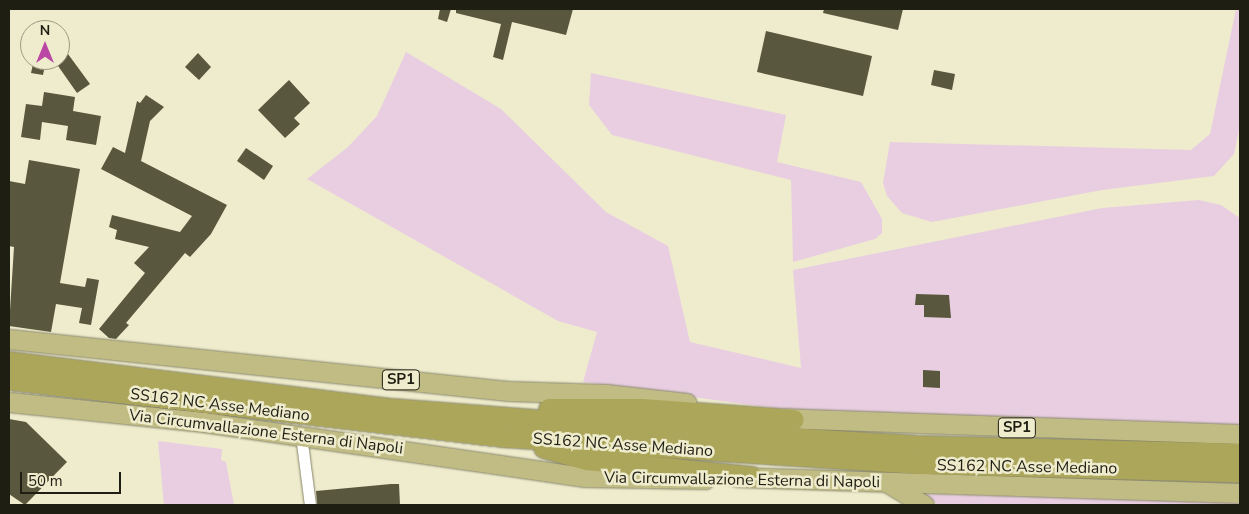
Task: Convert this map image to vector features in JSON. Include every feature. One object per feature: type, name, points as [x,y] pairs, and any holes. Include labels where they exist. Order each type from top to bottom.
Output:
[{"type":"highway","name":"SS162 NC Asse Mediano","points":[[9,362],[393,409],[918,446],[1240,454]]},
{"type":"highway","name":"SS162 NC Asse Mediano","points":[[9,380],[501,437],[924,464],[1240,472]]},
{"type":"highway","points":[[393,409],[642,410],[794,420]]},
{"type":"highway","points":[[501,437],[587,460],[752,477]]},
{"type":"main road","name":"SP1","points":[[9,339],[508,391],[606,394],[794,420],[1240,434]]},
{"type":"main road","name":"Via Circumvallazione Esterna di Napoli","points":[[9,402],[301,435],[585,477],[646,481],[752,477],[1240,493]]},
{"type":"main road","points":[[885,482],[924,505]]},
{"type":"street","points":[[301,435],[310,505]]},
{"type":"shaded area","points":[[1236,9],[1240,9],[1240,126],[1234,154],[1214,176],[1102,190],[932,222],[902,213],[887,196],[883,183],[890,142],[1191,150],[1210,134]]},
{"type":"shaded area","points":[[406,52],[501,109],[606,212],[668,246],[690,342],[801,368],[793,270],[1102,208],[1199,200],[1221,205],[1240,218],[1240,426],[818,414],[583,382],[597,332],[558,321],[307,179],[348,147],[377,116]]},
{"type":"shaded area","points":[[591,73],[786,115],[777,162],[861,182],[882,219],[882,233],[875,239],[793,262],[791,180],[612,135],[589,105]]},
{"type":"shaded area","points":[[158,441],[222,449],[221,460],[226,462],[234,505],[164,505]]},
{"type":"shaded area","points":[[928,494],[1236,502],[1240,505],[939,505],[925,496]]},
{"type":"building","points":[[440,9],[451,9],[447,22],[438,19]]},
{"type":"building","points":[[456,9],[573,9],[566,35],[512,22],[503,60],[493,57],[501,24],[456,13]]},
{"type":"building","points":[[824,9],[903,9],[898,30],[823,13]]},
{"type":"building","points":[[766,31],[872,56],[863,96],[757,72]]},
{"type":"building","points":[[198,53],[211,67],[199,80],[185,67]]},
{"type":"building","points":[[70,57],[90,84],[77,93],[61,70],[70,70]]},
{"type":"building","points":[[32,70],[44,70],[43,75],[31,73]]},
{"type":"building","points":[[934,70],[955,74],[952,90],[931,85]]},
{"type":"building","points":[[289,80],[310,103],[294,118],[300,124],[285,138],[258,110]]},
{"type":"building","points":[[44,92],[75,97],[73,111],[101,116],[96,145],[66,140],[68,126],[42,122],[40,140],[21,137],[26,104],[42,106]]},
{"type":"building","points":[[146,95],[164,107],[150,121],[141,161],[227,205],[211,234],[190,257],[185,253],[126,323],[129,325],[116,339],[109,338],[99,329],[145,273],[134,263],[149,247],[115,239],[117,230],[109,227],[112,215],[180,232],[192,216],[101,169],[113,147],[125,153],[137,101],[140,103]]},
{"type":"building","points":[[246,148],[273,166],[264,180],[237,161]]},
{"type":"building","points":[[29,160],[80,169],[60,283],[85,287],[87,278],[99,280],[91,325],[79,323],[82,308],[56,304],[51,332],[9,326],[14,247],[9,246],[9,181],[25,184]]},
{"type":"building","points":[[916,294],[949,295],[951,318],[924,317],[924,305],[915,305]]},
{"type":"building","points":[[923,370],[940,371],[940,388],[923,387]]},
{"type":"building","points":[[9,419],[26,422],[67,462],[25,505],[9,494]]},
{"type":"building","points":[[399,484],[400,505],[317,505],[316,491]]}]
